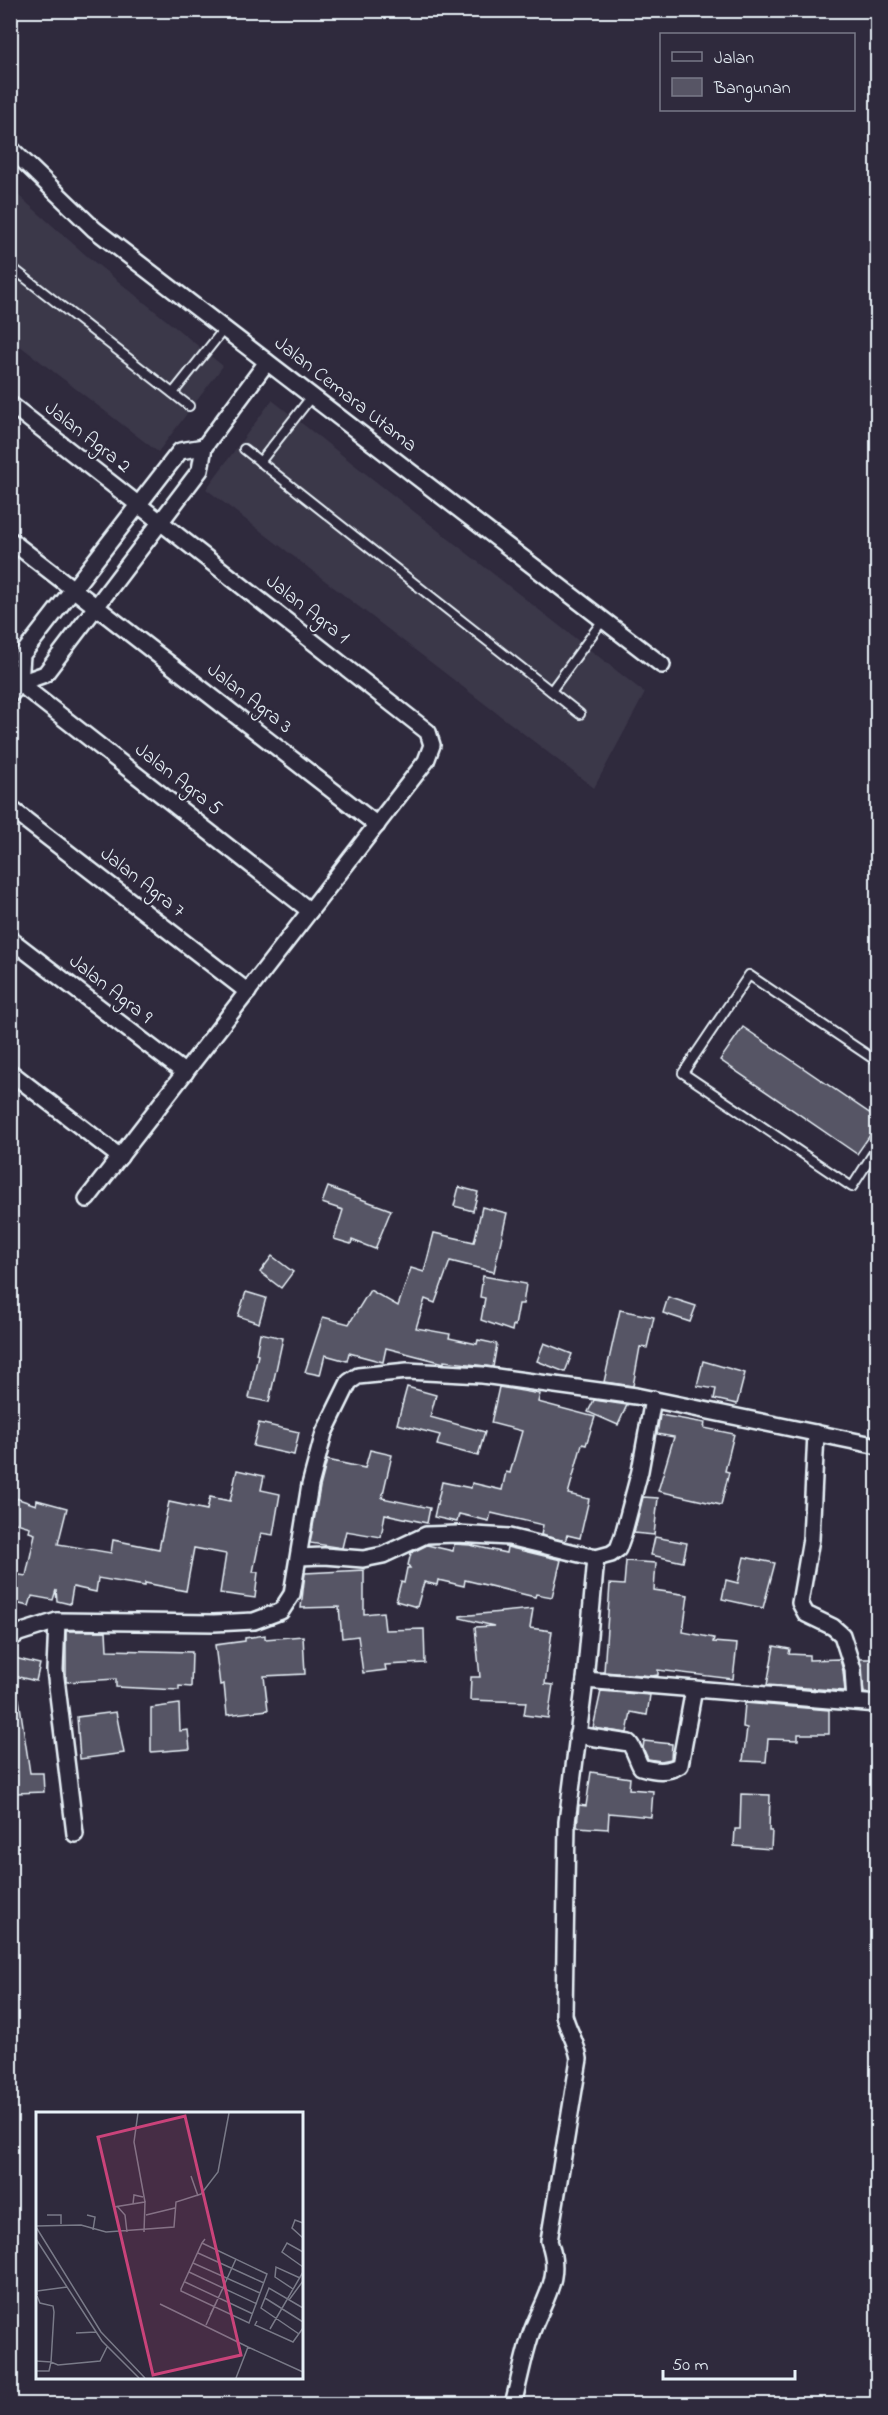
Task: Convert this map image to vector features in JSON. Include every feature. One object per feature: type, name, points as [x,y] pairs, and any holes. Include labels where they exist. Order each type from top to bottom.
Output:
[{"type":"street","name":"Jalan Cemara Utama","points":[[10,147],[94,229],[662,666]]},
{"type":"street","points":[[14,684],[45,674],[200,470],[204,447],[267,362]]},
{"type":"street","name":"Jalan Agra 2","points":[[10,404],[160,522]]},
{"type":"street","points":[[14,684],[22,655],[180,451],[204,447]]},
{"type":"street","name":"Jalan Agra 1","points":[[160,522],[428,732],[432,745],[426,761],[377,825]]},
{"type":"street","name":"Jalan Agra 3","points":[[10,540],[377,825]]},
{"type":"street","name":"Jalan Agra 5","points":[[14,684],[310,911]]},
{"type":"street","name":"Jalan Agra 7","points":[[10,808],[248,992]]},
{"type":"street","points":[[87,1199],[377,825]]},
{"type":"street","name":"Jalan Agra 9","points":[[10,939],[185,1073]]},
{"type":"street","points":[[10,1072],[120,1157]]},
{"type":"street","points":[[10,1639],[20,1633],[57,1621],[214,1623],[254,1621],[281,1611],[292,1594],[302,1523],[324,1433],[350,1382],[358,1376],[408,1371],[482,1375],[653,1400],[878,1446]]},
{"type":"street","points":[[299,1557],[363,1559],[383,1555],[426,1535],[457,1534],[509,1537],[596,1558],[611,1554],[618,1549],[623,1535],[640,1471],[653,1400]]},
{"type":"street","points":[[816,1433],[811,1539],[800,1603],[806,1614],[833,1627],[842,1635],[853,1669],[855,1702]]},
{"type":"street","points":[[513,2404],[537,2316],[545,2307],[552,2287],[555,2266],[549,2241],[579,2059],[577,2044],[568,2030],[564,2015],[567,1822],[585,1680],[596,1558]]},
{"type":"street","points":[[57,1621],[55,1670],[75,1834]]},
{"type":"street","points":[[585,1680],[878,1704]]},
{"type":"street","points":[[578,1735],[629,1743],[635,1750],[635,1758],[640,1767],[652,1771],[670,1771],[680,1765],[694,1689]]},
{"type":"lane","points":[[10,266],[189,405]]},
{"type":"lane","points":[[173,393],[224,329]]},
{"type":"lane","points":[[260,462],[312,396]]},
{"type":"lane","points":[[244,449],[580,714]]},
{"type":"lane","points":[[551,691],[603,620]]},
{"type":"lane","points":[[878,1062],[748,975],[683,1073],[852,1187],[878,1146]]},
{"type":"shaded area","points":[[10,188],[87,256],[223,366],[158,452],[11,339]]},
{"type":"shaded area","points":[[272,400],[645,693],[594,788],[206,489]]},
{"type":"building","points":[[743,1027],[878,1119],[878,1124],[857,1154],[720,1060]]},
{"type":"building","points":[[328,1187],[391,1210],[375,1249],[352,1240],[351,1244],[334,1239],[343,1210],[322,1203]]},
{"type":"building","points":[[459,1187],[478,1192],[473,1211],[454,1206]]},
{"type":"building","points":[[482,1207],[507,1213],[494,1272],[450,1261],[435,1303],[425,1299],[416,1328],[450,1334],[449,1338],[477,1344],[478,1340],[497,1344],[493,1367],[444,1361],[444,1363],[386,1348],[383,1362],[349,1353],[347,1361],[325,1355],[320,1375],[305,1372],[323,1317],[349,1324],[370,1290],[398,1306],[411,1268],[424,1272],[434,1233],[474,1242]]},
{"type":"building","points":[[272,1256],[293,1272],[281,1288],[260,1272]]},
{"type":"building","points":[[483,1276],[526,1284],[523,1304],[519,1304],[512,1331],[481,1320],[485,1298],[480,1297]]},
{"type":"building","points":[[246,1292],[266,1298],[259,1323],[238,1316]]},
{"type":"building","points":[[668,1297],[696,1306],[690,1322],[663,1313]]},
{"type":"building","points":[[620,1310],[654,1317],[647,1348],[640,1347],[633,1386],[604,1382]]},
{"type":"building","points":[[260,1333],[283,1338],[269,1402],[249,1398]]},
{"type":"building","points":[[544,1343],[572,1354],[565,1372],[537,1361]]},
{"type":"building","points":[[703,1361],[745,1373],[737,1404],[714,1399],[716,1389],[697,1386]]},
{"type":"building","points":[[407,1387],[436,1395],[430,1417],[485,1432],[478,1456],[437,1445],[440,1435],[397,1424]]},
{"type":"building","points":[[499,1387],[540,1394],[538,1402],[595,1417],[586,1445],[582,1444],[568,1494],[589,1499],[580,1538],[567,1535],[565,1541],[541,1535],[543,1525],[491,1513],[489,1521],[459,1514],[457,1522],[434,1517],[442,1482],[471,1488],[472,1483],[502,1490],[506,1472],[510,1473],[522,1431],[491,1423]]},
{"type":"building","points":[[594,1400],[627,1405],[618,1425],[588,1412]]},
{"type":"building","points":[[660,1415],[705,1423],[704,1428],[734,1434],[725,1471],[729,1472],[721,1505],[658,1491],[674,1437],[657,1434]]},
{"type":"building","points":[[259,1423],[299,1432],[294,1455],[253,1446]]},
{"type":"building","points":[[370,1450],[392,1455],[382,1498],[430,1508],[427,1523],[385,1514],[381,1537],[346,1531],[342,1548],[310,1543],[327,1460],[365,1468]]},
{"type":"building","points":[[237,1470],[264,1476],[261,1490],[280,1494],[273,1535],[261,1533],[253,1572],[258,1572],[255,1598],[220,1593],[226,1554],[194,1548],[186,1591],[145,1583],[145,1586],[98,1578],[96,1592],[73,1587],[70,1604],[57,1601],[56,1590],[53,1600],[32,1596],[29,1606],[10,1602],[14,1574],[26,1576],[35,1534],[29,1532],[30,1527],[10,1521],[10,1496],[36,1505],[37,1500],[67,1508],[58,1544],[111,1553],[113,1540],[159,1549],[169,1502],[207,1510],[210,1497],[230,1501]]},
{"type":"building","points":[[643,1497],[658,1498],[654,1535],[634,1533]]},
{"type":"building","points":[[655,1537],[687,1543],[683,1562],[651,1555]]},
{"type":"building","points":[[454,1544],[506,1553],[507,1547],[561,1560],[552,1597],[536,1594],[535,1597],[465,1580],[464,1586],[438,1580],[437,1585],[424,1582],[417,1607],[396,1601],[401,1582],[404,1583],[407,1568],[410,1568],[408,1565],[411,1553],[427,1545],[453,1551]]},
{"type":"building","points":[[744,1557],[775,1563],[763,1608],[722,1599],[726,1580],[738,1583]]},
{"type":"building","points":[[626,1561],[656,1563],[654,1590],[688,1595],[683,1632],[714,1638],[713,1642],[737,1644],[733,1679],[658,1670],[658,1675],[652,1676],[604,1672],[610,1584],[624,1585]]},
{"type":"building","points":[[364,1570],[364,1614],[383,1612],[385,1630],[424,1629],[425,1663],[385,1665],[386,1670],[363,1673],[358,1636],[342,1638],[339,1607],[301,1608],[305,1573]]},
{"type":"building","points":[[533,1609],[530,1628],[552,1631],[545,1684],[553,1685],[548,1718],[524,1715],[526,1702],[470,1700],[471,1677],[480,1677],[475,1627],[494,1626],[460,1618],[460,1616]]},
{"type":"building","points":[[66,1631],[106,1631],[107,1650],[192,1652],[191,1687],[179,1686],[179,1690],[116,1687],[116,1679],[66,1682]]},
{"type":"building","points":[[265,1635],[265,1639],[303,1636],[305,1674],[264,1676],[268,1710],[227,1715],[224,1684],[220,1685],[215,1645],[245,1641],[245,1638]]},
{"type":"building","points":[[774,1646],[790,1649],[789,1654],[809,1655],[809,1660],[840,1659],[845,1691],[767,1685]]},
{"type":"building","points":[[10,1657],[40,1664],[36,1681],[10,1675]]},
{"type":"building","points":[[860,1659],[878,1659],[878,1694],[864,1693]]},
{"type":"building","points":[[601,1691],[650,1695],[647,1715],[631,1712],[627,1733],[593,1728]]},
{"type":"building","points":[[10,1699],[19,1699],[30,1773],[43,1773],[44,1792],[16,1793],[14,1754],[10,1754]]},
{"type":"building","points":[[745,1703],[829,1710],[829,1734],[798,1734],[798,1740],[768,1739],[766,1762],[743,1761],[747,1728],[743,1727]]},
{"type":"building","points":[[179,1704],[180,1731],[188,1730],[190,1749],[151,1752],[151,1708]]},
{"type":"building","points":[[116,1712],[124,1753],[80,1759],[77,1717]]},
{"type":"building","points":[[644,1741],[672,1744],[671,1759],[661,1761],[648,1759],[643,1748]]},
{"type":"building","points":[[591,1772],[630,1778],[629,1789],[653,1791],[651,1817],[609,1813],[608,1829],[577,1827],[579,1805],[586,1806]]},
{"type":"building","points":[[741,1794],[770,1795],[771,1849],[734,1846],[735,1829],[740,1829]]}]
